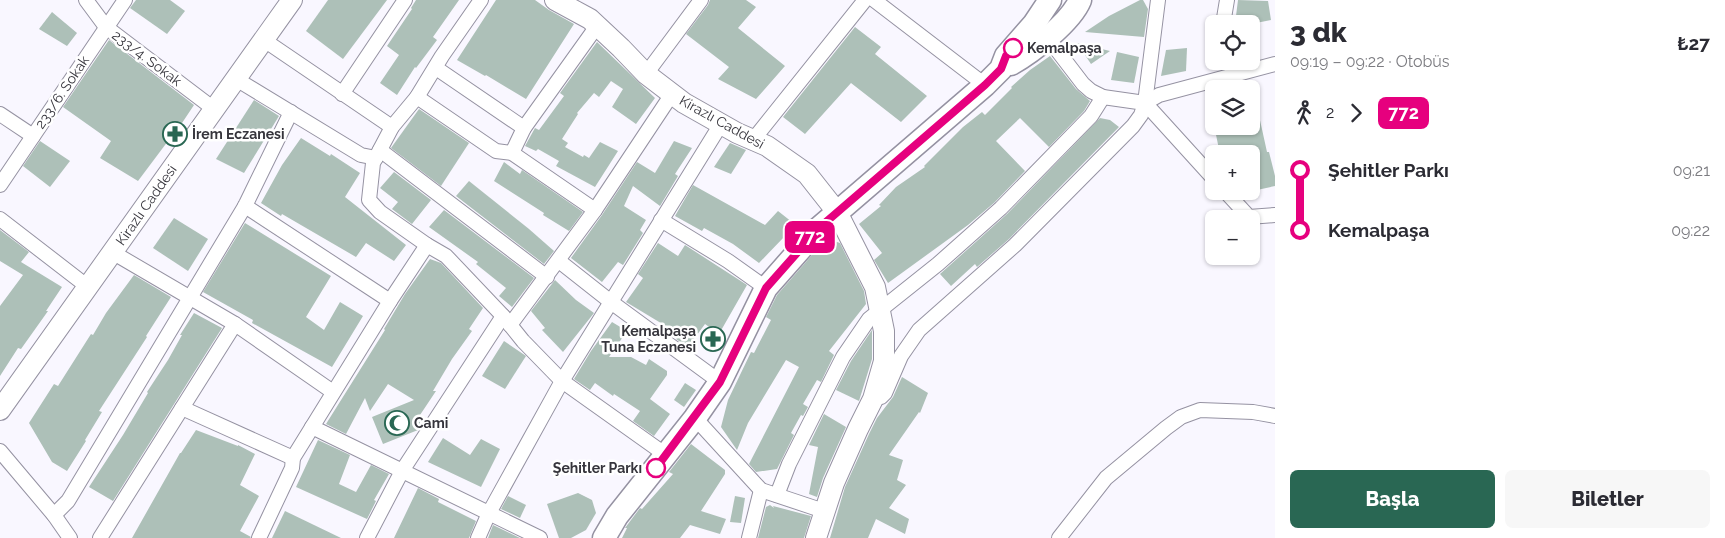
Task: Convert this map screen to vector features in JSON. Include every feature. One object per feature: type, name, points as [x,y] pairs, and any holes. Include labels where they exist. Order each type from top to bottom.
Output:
[{"type":"main road","name":"Kirazlı Caddesi","points":[[0,410],[292,0]]},
{"type":"main road","name":"Kirazlı Caddesi","points":[[556,0],[590,20],[646,74],[684,103],[721,124],[767,146],[807,174],[837,212],[875,287],[884,331],[884,362],[873,399],[858,428],[824,510],[816,538]]},
{"type":"main road","points":[[604,538],[617,516],[695,418],[720,382],[766,288],[804,244],[837,212],[985,85],[1001,69],[1013,63],[1048,37],[1075,9],[1049,1],[1034,24],[1006,56],[1001,69]]},
{"type":"street","name":"233/4. Sokak","points":[[86,0],[106,27],[214,109]]},
{"type":"street","name":"233/6. Sokak","points":[[0,185],[125,0]]},
{"type":"street","points":[[342,94],[405,0]]},
{"type":"street","points":[[480,0],[417,97],[392,127],[373,163],[369,200],[380,212],[446,256],[562,380],[666,455]]},
{"type":"street","points":[[646,74],[701,0]]},
{"type":"street","points":[[753,140],[865,0]]},
{"type":"street","points":[[874,0],[985,85]]},
{"type":"street","points":[[873,399],[881,397],[884,393],[901,356],[919,330],[1022,238],[1133,126],[1141,115],[1145,103],[1158,0]]},
{"type":"street","points":[[1224,15],[1227,0]]},
{"type":"street","points":[[512,153],[524,128],[597,26]]},
{"type":"street","points":[[1048,37],[1083,84],[1103,97],[1145,103],[1159,95],[1227,70]]},
{"type":"street","points":[[264,40],[392,127]]},
{"type":"street","points":[[1260,65],[1275,64]]},
{"type":"street","points":[[436,68],[524,128]]},
{"type":"street","points":[[236,79],[361,155],[378,154],[547,277]]},
{"type":"street","points":[[367,538],[402,470],[506,321],[547,277],[595,210],[672,94]]},
{"type":"street","points":[[417,97],[496,151],[512,153],[595,210]]},
{"type":"street","points":[[776,495],[788,464],[843,356],[865,324],[879,310],[938,264],[1001,208],[1091,116],[1103,97]]},
{"type":"street","points":[[1145,103],[1205,169]]},
{"type":"street","points":[[54,515],[68,501],[245,206],[291,112]]},
{"type":"street","points":[[0,114],[33,136]]},
{"type":"street","points":[[478,538],[489,513],[562,380],[721,124]]},
{"type":"street","points":[[1233,200],[1249,217],[1275,214]]},
{"type":"street","points":[[245,206],[390,301]]},
{"type":"street","points":[[0,219],[88,287]]},
{"type":"street","points":[[661,220],[728,261],[766,288]]},
{"type":"street","points":[[259,538],[292,468],[293,458],[427,245]]},
{"type":"street","points":[[112,252],[235,324],[334,392]]},
{"type":"street","points":[[559,260],[611,302],[720,382]]},
{"type":"street","points":[[100,538],[235,324]]},
{"type":"street","points":[[182,408],[293,458]]},
{"type":"street","points":[[1059,538],[1106,478],[1166,428],[1182,418],[1200,410],[1252,412],[1275,416]]},
{"type":"street","points":[[695,418],[761,490],[824,510]]},
{"type":"street","points":[[312,427],[540,538]]},
{"type":"street","points":[[0,451],[54,515],[70,538]]},
{"type":"street","points":[[749,538],[761,490]]},
{"type":"building","points":[[136,0],[170,0],[185,11],[167,34],[130,8]]},
{"type":"building","points":[[328,0],[387,0],[343,59],[306,31]]},
{"type":"building","points":[[416,0],[459,0],[433,37],[437,40],[415,67],[397,95],[380,83],[399,55],[387,46]]},
{"type":"building","points":[[496,0],[535,0],[574,24],[526,99],[457,60]]},
{"type":"building","points":[[710,0],[746,0],[756,7],[738,28],[785,66],[756,99],[718,79],[729,67],[686,34]]},
{"type":"building","points":[[1143,0],[1148,9],[1144,37],[1085,32],[1109,16]]},
{"type":"building","points":[[1238,0],[1268,1],[1271,20],[1260,22],[1260,15],[1236,15]]},
{"type":"building","points":[[52,12],[77,33],[67,46],[39,29]]},
{"type":"building","points":[[855,27],[881,47],[875,54],[927,96],[901,122],[851,83],[805,134],[783,117]]},
{"type":"building","points":[[109,40],[194,105],[172,138],[138,181],[100,158],[111,141],[63,107]]},
{"type":"building","points":[[597,42],[655,98],[636,124],[612,107],[623,89],[611,81],[599,97],[594,93],[577,113],[562,139],[568,143],[565,147],[583,157],[584,155],[589,158],[600,142],[618,151],[595,187],[556,166],[559,161],[538,149],[536,151],[525,146],[535,128],[539,130],[564,96],[560,93]]},
{"type":"building","points":[[1077,43],[1110,51],[1091,64]]},
{"type":"building","points":[[1187,48],[1186,71],[1161,76],[1166,50]]},
{"type":"building","points":[[1117,52],[1139,57],[1134,83],[1111,80]]},
{"type":"building","points":[[1050,56],[1076,89],[1090,101],[1084,111],[1049,147],[1020,118],[996,141],[1025,171],[995,202],[968,225],[888,283],[874,260],[882,253],[859,224],[881,206],[879,205],[896,187],[925,167],[963,127],[982,112],[985,115],[1011,87]]},
{"type":"building","points":[[254,100],[279,116],[244,173],[216,159]]},
{"type":"building","points":[[419,109],[469,143],[441,186],[391,148]]},
{"type":"building","points":[[1100,118],[1110,120],[1119,127],[1009,239],[977,267],[975,264],[951,286],[940,274],[1007,214]]},
{"type":"building","points":[[1260,120],[1275,176],[1275,186],[1260,189],[1260,145],[1218,145],[1216,135],[1260,135]]},
{"type":"building","points":[[301,138],[330,156],[331,154],[360,173],[345,197],[406,245],[394,261],[366,243],[356,257],[261,203],[282,165]]},
{"type":"building","points":[[40,141],[70,161],[50,187],[23,166]]},
{"type":"building","points":[[674,141],[692,148],[675,174],[678,176],[660,206],[633,186],[624,206],[646,220],[640,230],[643,233],[623,265],[618,262],[602,282],[571,258],[637,162],[655,173]]},
{"type":"building","points":[[730,143],[746,150],[731,174],[714,167]]},
{"type":"building","points":[[504,162],[520,174],[522,170],[583,212],[569,231],[494,181]]},
{"type":"building","points":[[394,172],[431,200],[412,224],[392,209],[398,202],[380,188]]},
{"type":"building","points":[[469,181],[554,251],[544,264],[456,196]]},
{"type":"building","points":[[693,185],[765,225],[778,211],[797,226],[759,263],[733,244],[704,228],[702,231],[675,216]]},
{"type":"building","points":[[444,210],[534,278],[512,307],[499,296],[506,288],[476,264],[478,262],[429,227]]},
{"type":"building","points":[[174,218],[208,239],[188,271],[153,248]]},
{"type":"building","points":[[245,223],[331,276],[306,317],[324,330],[340,302],[363,316],[332,367],[252,323],[253,320],[203,292]]},
{"type":"building","points":[[0,230],[29,252],[21,262],[62,287],[46,311],[48,311],[21,349],[18,348],[0,376],[0,306],[23,275],[0,261]]},
{"type":"building","points":[[831,240],[840,243],[864,291],[866,304],[829,351],[834,355],[821,382],[817,380],[803,404],[808,407],[791,433],[794,435],[777,469],[756,472],[749,464],[799,367],[786,360],[748,423],[737,450],[721,427],[728,400],[751,352],[754,353],[771,320],[766,317],[777,295],[812,255]]},
{"type":"building","points":[[658,243],[678,256],[685,245],[747,285],[719,334],[705,324],[688,347],[676,339],[679,334],[626,302],[643,278],[638,274]]},
{"type":"building","points":[[430,259],[441,263],[483,308],[469,329],[472,331],[452,359],[433,391],[436,391],[418,418],[421,425],[418,430],[383,444],[372,417],[414,400],[388,384],[370,411],[365,398],[346,434],[326,424],[385,330],[405,294]]},
{"type":"building","points":[[134,275],[171,297],[99,411],[102,412],[67,471],[52,462],[29,423],[54,384],[58,386],[91,334],[93,335],[106,313]]},
{"type":"building","points":[[555,280],[576,300],[594,313],[563,352],[542,330],[545,328],[531,311]]},
{"type":"building","points":[[194,313],[222,328],[113,501],[89,487],[123,435]]},
{"type":"building","points":[[612,322],[627,331],[609,357],[631,357],[646,365],[649,359],[667,371],[667,375],[650,399],[670,414],[654,436],[633,421],[640,411],[614,394],[613,396],[595,383],[590,390],[574,379]]},
{"type":"building","points":[[872,330],[872,359],[859,401],[836,390],[851,361]]},
{"type":"building","points":[[504,341],[526,356],[505,389],[482,376]]},
{"type":"building","points":[[902,377],[928,393],[920,413],[889,455],[903,460],[897,480],[906,485],[889,508],[909,519],[905,534],[876,519],[868,538],[830,538],[845,487],[877,418],[893,397]]},
{"type":"building","points":[[685,383],[696,390],[684,407],[674,400]]},
{"type":"building","points":[[824,414],[846,427],[823,478],[817,497],[809,494],[818,447],[809,445]]},
{"type":"building","points":[[196,430],[238,445],[255,454],[240,485],[259,496],[240,531],[251,537],[132,538],[180,453]]},
{"type":"building","points":[[443,438],[470,455],[481,439],[500,449],[481,487],[428,462]]},
{"type":"building","points":[[318,440],[350,455],[339,484],[356,492],[371,465],[389,474],[374,500],[376,501],[367,519],[296,487]]},
{"type":"building","points":[[691,444],[725,470],[725,474],[701,511],[726,519],[720,534],[690,525],[680,538],[622,538],[627,528],[625,528],[640,508],[642,509],[673,474],[669,472]]},
{"type":"building","points":[[418,488],[439,499],[438,502],[476,521],[469,538],[394,538]]},
{"type":"building","points":[[578,493],[592,500],[596,513],[586,530],[571,538],[559,538],[547,504]]},
{"type":"building","points":[[508,496],[526,505],[520,518],[501,509]]},
{"type":"building","points":[[735,496],[745,498],[741,523],[730,522]]},
{"type":"building","points":[[770,505],[774,508],[773,506],[811,516],[804,538],[758,538],[766,507]]},
{"type":"building","points":[[285,511],[341,538],[272,538]]},
{"type":"building","points":[[493,525],[520,538],[488,538]]},
{"type":"bus line","name":"772","points":[[656,468],[720,382],[766,288],[819,228],[985,85],[1001,69],[1006,56],[1013,48]]},
{"type":"place","name":"Kemalpaşa","points":[[1013,48]]},
{"type":"place","name":"İrem Eczanesi","points":[[175,134]]},
{"type":"place","name":"Kemalpaşa Tuna Eczanesi","points":[[713,339]]},
{"type":"place","name":"Cami","points":[[397,423]]},
{"type":"place","name":"Şehitler Parkı","points":[[656,468]]}]
